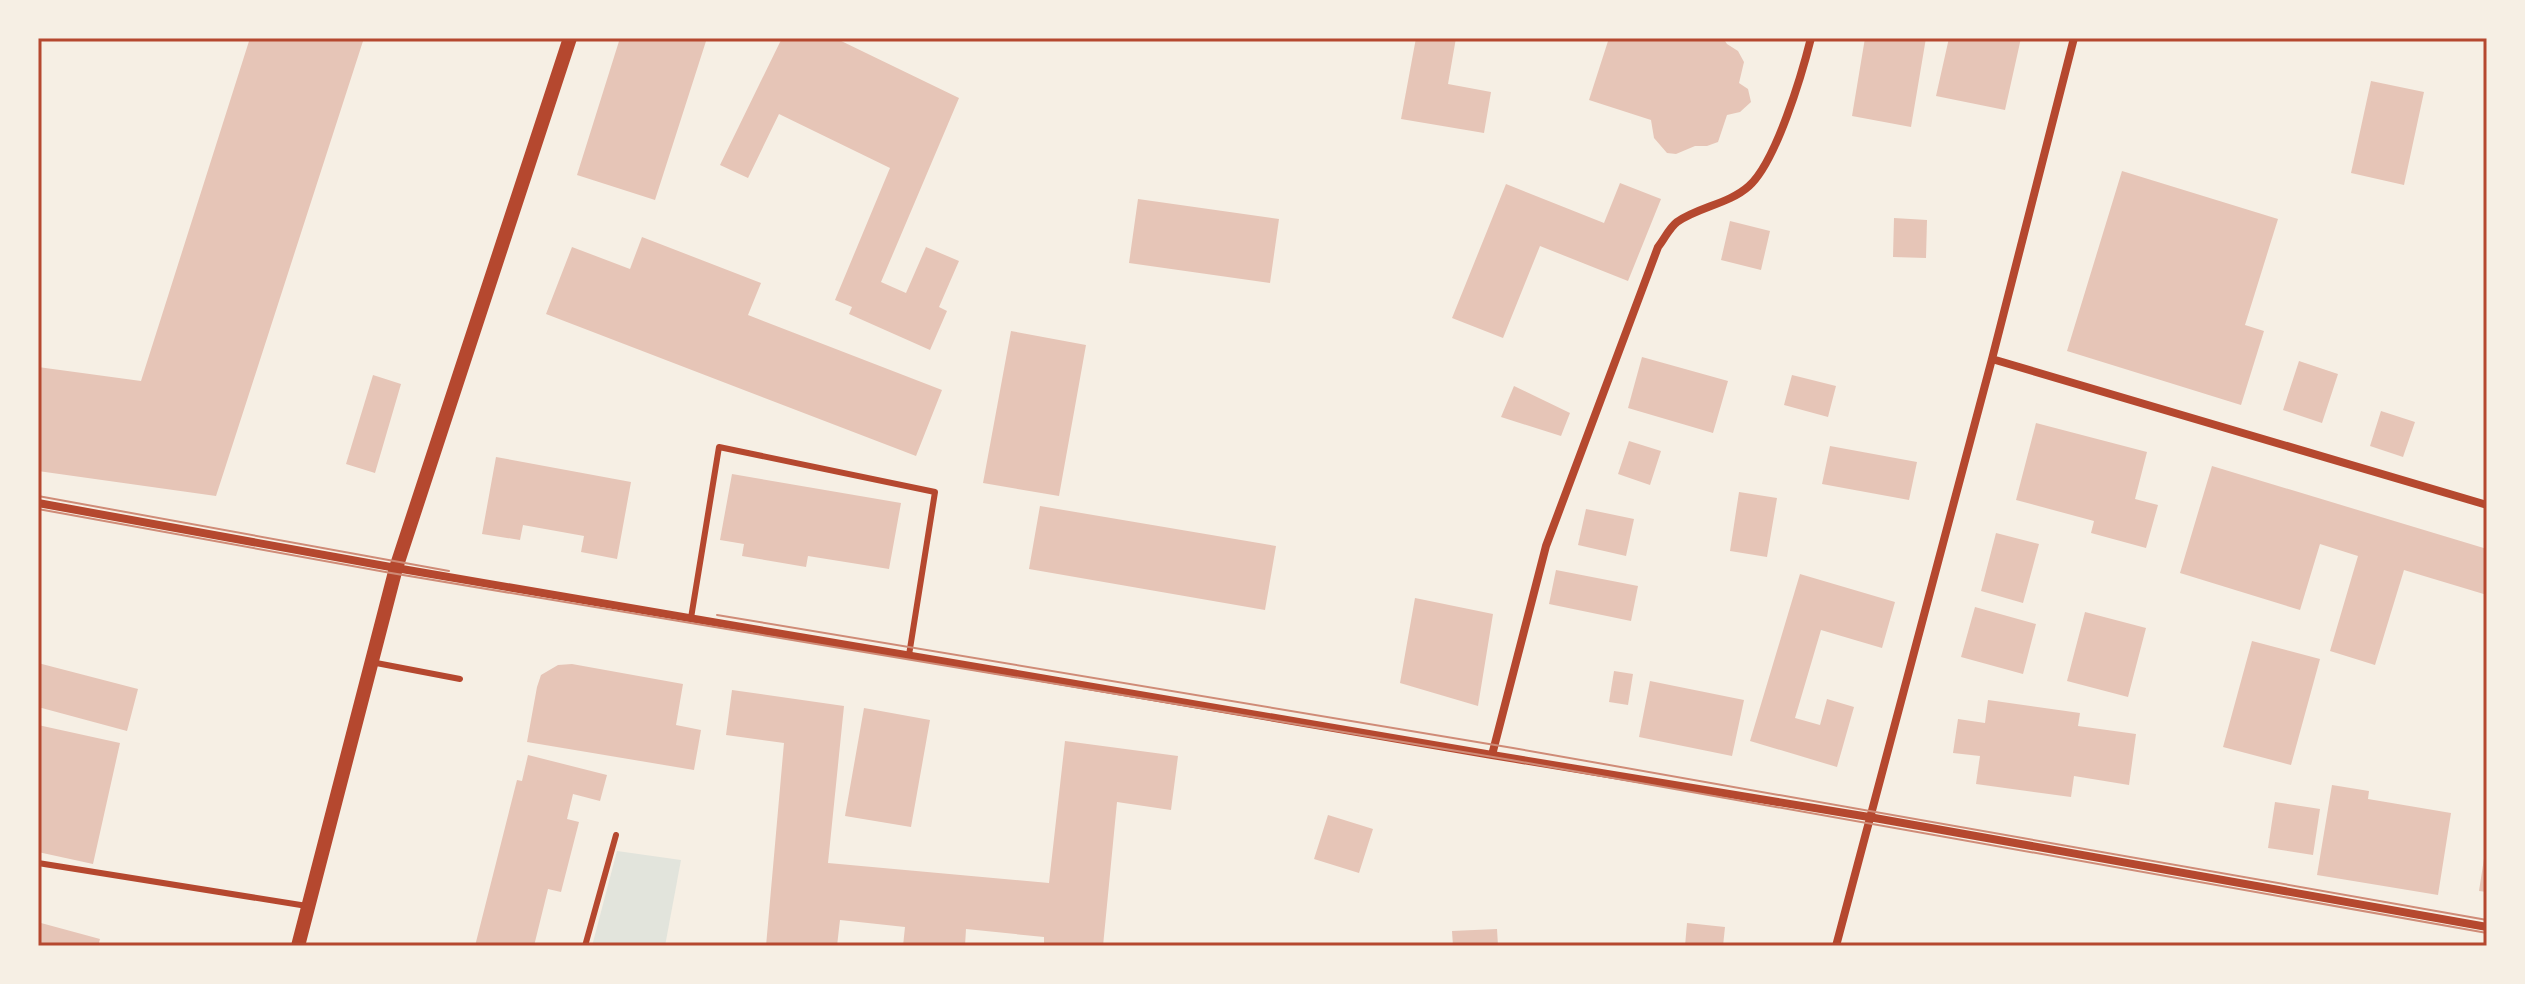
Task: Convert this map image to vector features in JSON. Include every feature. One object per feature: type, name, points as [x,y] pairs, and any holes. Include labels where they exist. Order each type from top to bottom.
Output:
[{"type":"street","points":[[298,946],[396,568],[570,38]]},
{"type":"street","points":[[1492,755],[1546,546],[1658,247],[1676,223],[1749,186],[1769,159],[1803,70],[1811,38]]},
{"type":"street","points":[[1836,946],[2074,38]]},
{"type":"street","points":[[1992,359],[2487,505]]},
{"type":"street","points":[[38,503],[396,568],[1869,817],[2487,927]]},
{"type":"lane","points":[[691,618],[719,447],[935,492],[909,655]]},
{"type":"lane","points":[[371,662],[460,679]]},
{"type":"lane","points":[[585,946],[616,835]]},
{"type":"lane","points":[[38,863],[308,906]]},
{"type":"shaded area","points":[[617,851],[681,860],[665,946],[592,946]]},
{"type":"building","points":[[250,38],[364,38],[216,496],[38,471],[38,367],[141,381]]},
{"type":"building","points":[[620,38],[707,38],[655,200],[577,175]]},
{"type":"building","points":[[782,38],[835,38],[959,98],[881,282],[906,293],[926,247],[959,261],[939,307],[947,311],[930,350],[849,314],[852,307],[835,300],[890,168],[779,114],[748,178],[720,165]]},
{"type":"building","points":[[1416,38],[1456,38],[1448,84],[1491,92],[1484,133],[1401,119]]},
{"type":"building","points":[[1609,38],[1723,38],[1738,51],[1744,62],[1739,83],[1748,89],[1751,102],[1740,112],[1727,115],[1718,142],[1695,146],[1676,154],[1667,153],[1654,138],[1651,120],[1589,100]]},
{"type":"building","points":[[1865,38],[1926,38],[1911,127],[1852,116]]},
{"type":"building","points":[[1949,38],[2021,38],[2005,110],[1936,96]]},
{"type":"building","points":[[2371,81],[2424,92],[2404,185],[2351,173]]},
{"type":"building","points":[[2122,171],[2278,219],[2245,325],[2264,331],[2241,405],[2067,351]]},
{"type":"building","points":[[1620,183],[1661,199],[1628,281],[1540,246],[1503,338],[1452,318],[1506,184],[1604,223]]},
{"type":"building","points":[[1138,199],[1279,219],[1270,283],[1129,263]]},
{"type":"building","points":[[1894,218],[1927,220],[1926,258],[1893,257]]},
{"type":"building","points":[[1730,221],[1770,231],[1761,270],[1721,260]]},
{"type":"building","points":[[642,237],[761,283],[748,315],[942,390],[916,456],[546,314],[572,247],[630,269]]},
{"type":"building","points":[[1011,331],[1086,345],[1059,496],[983,483]]},
{"type":"building","points":[[1642,357],[1728,381],[1713,433],[1628,408]]},
{"type":"building","points":[[2299,361],[2338,374],[2322,423],[2283,410]]},
{"type":"building","points":[[373,375],[401,384],[375,473],[346,464]]},
{"type":"building","points":[[1792,375],[1836,386],[1828,417],[1784,405]]},
{"type":"building","points":[[1514,386],[1570,413],[1561,436],[1501,417]]},
{"type":"building","points":[[2381,411],[2415,422],[2403,457],[2370,446]]},
{"type":"building","points":[[2036,423],[2147,452],[2135,499],[2158,505],[2146,548],[2091,533],[2094,521],[2016,500]]},
{"type":"building","points":[[1629,441],[1661,451],[1650,485],[1618,474]]},
{"type":"building","points":[[1830,446],[1917,462],[1909,500],[1822,484]]},
{"type":"building","points":[[496,457],[631,482],[617,559],[581,552],[584,536],[523,525],[520,540],[482,534]]},
{"type":"building","points":[[2212,466],[2487,549],[2487,595],[2404,570],[2375,665],[2330,651],[2358,556],[2320,544],[2300,610],[2180,573]]},
{"type":"building","points":[[732,474],[901,503],[889,569],[808,556],[806,567],[742,556],[744,544],[720,540]]},
{"type":"building","points":[[1739,492],[1777,498],[1767,557],[1730,551]]},
{"type":"building","points":[[1040,506],[1276,546],[1265,610],[1029,569]]},
{"type":"building","points":[[1586,509],[1634,519],[1626,556],[1578,545]]},
{"type":"building","points":[[1996,533],[2039,544],[2023,603],[1981,591]]},
{"type":"building","points":[[1556,570],[1638,586],[1631,621],[1549,604]]},
{"type":"building","points":[[1800,574],[1895,602],[1882,648],[1821,630],[1795,718],[1820,725],[1827,699],[1854,707],[1837,767],[1750,741]]},
{"type":"building","points":[[1415,598],[1493,614],[1478,706],[1400,683]]},
{"type":"building","points":[[1975,607],[2036,624],[2023,674],[1961,657]]},
{"type":"building","points":[[2085,612],[2146,628],[2128,697],[2067,681]]},
{"type":"building","points":[[2252,641],[2320,659],[2291,765],[2223,747]]},
{"type":"building","points":[[38,663],[138,689],[127,731],[38,707]]},
{"type":"building","points":[[572,664],[683,684],[676,725],[701,730],[694,770],[527,742],[541,675],[558,665]]},
{"type":"building","points":[[1614,671],[1633,674],[1628,705],[1609,702]]},
{"type":"building","points":[[1650,681],[1744,700],[1732,756],[1639,737]]},
{"type":"building","points":[[732,690],[844,706],[828,863],[1049,883],[1065,741],[1178,756],[1171,810],[1117,802],[1103,946],[1044,946],[1044,937],[966,929],[965,946],[903,946],[905,927],[840,920],[837,946],[766,946],[784,743],[726,735]]},
{"type":"building","points":[[1988,700],[2080,713],[2078,726],[2136,734],[2129,785],[2074,776],[2071,797],[1976,784],[1980,756],[1953,753],[1958,719],[1985,723]]},
{"type":"building","points":[[864,708],[930,720],[911,827],[845,816]]},
{"type":"building","points":[[38,725],[120,743],[93,864],[38,852]]},
{"type":"building","points":[[528,755],[607,775],[600,801],[573,794],[567,819],[579,822],[561,892],[548,889],[534,946],[475,946],[517,780],[522,781]]},
{"type":"building","points":[[2332,785],[2369,791],[2368,799],[2451,813],[2438,895],[2317,875]]},
{"type":"building","points":[[2275,802],[2320,809],[2313,855],[2268,848]]},
{"type":"building","points":[[1328,815],[1373,829],[1359,873],[1314,859]]},
{"type":"building","points":[[2487,852],[2487,892],[2479,891]]},
{"type":"building","points":[[41,923],[100,939],[98,946],[38,946]]},
{"type":"building","points":[[1687,923],[1725,927],[1723,946],[1685,946]]},
{"type":"building","points":[[1497,929],[1498,946],[1453,946],[1452,931]]},
{"type":"tram line","points":[[38,496],[449,571]]},
{"type":"tram line","points":[[38,509],[391,573],[1511,760],[2487,933]]},
{"type":"tram line","points":[[717,615],[1513,748],[2487,920]]}]
